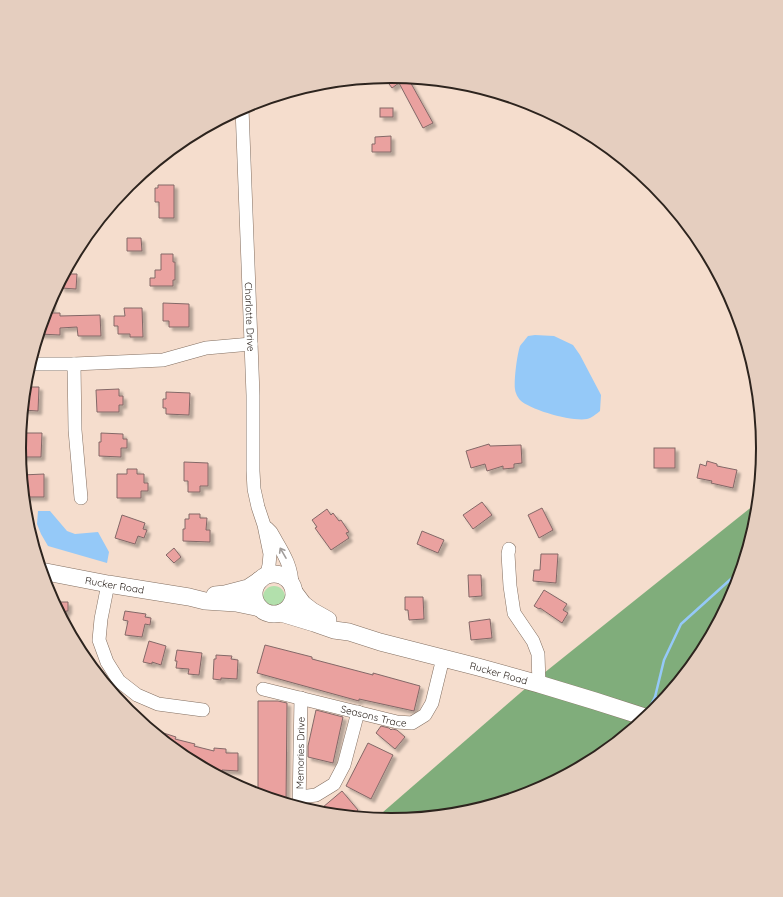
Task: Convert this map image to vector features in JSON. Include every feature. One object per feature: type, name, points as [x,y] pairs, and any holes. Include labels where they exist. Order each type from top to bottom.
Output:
[{"type":"main road","name":"Rucker Road","points":[[48,572],[205,601],[236,603],[260,608]]},
{"type":"main road","points":[[272,574],[285,577],[290,582],[293,589],[294,600],[286,611],[281,613],[273,614],[266,612],[260,608],[255,598],[257,585],[263,578],[272,574]]},
{"type":"main road","name":"Rucker Road","points":[[189,597],[225,594],[248,588],[263,578]]},
{"type":"main road","name":"Rucker Road","points":[[293,589],[308,609],[349,632]]},
{"type":"main road","name":"Rucker Road","points":[[281,613],[334,630],[349,632],[380,642],[539,684],[640,716]]},
{"type":"street","name":"Charlotte Drive","points":[[242,115],[253,395],[254,489],[270,554],[267,574],[263,578]]},
{"type":"street","points":[[36,364],[74,364],[163,360],[206,348],[251,344]]},
{"type":"street","points":[[74,364],[75,430],[81,498]]},
{"type":"street","name":"Charlotte Drive","points":[[264,525],[271,532],[289,563],[293,589]]},
{"type":"street","points":[[509,549],[510,586],[514,613],[534,640],[538,654],[539,684]]},
{"type":"street","points":[[108,584],[101,619],[99,640],[107,662],[119,681],[137,695],[158,704],[204,710]]},
{"type":"street","name":"Seasons Trace","points":[[263,689],[398,722],[412,723],[425,715],[432,703],[443,658]]},
{"type":"street","name":"Memories Drive","points":[[299,802],[301,698]]},
{"type":"street","points":[[299,802],[316,795],[334,784],[344,765],[358,712]]},
{"type":"green space","points":[[752,506],[745,543],[738,566],[708,631],[695,652],[666,689],[650,707],[614,738],[574,765],[509,795],[486,802],[439,811],[381,814],[534,681]]},
{"type":"green space","points":[[274,586],[282,589],[285,597],[282,605],[274,608],[266,605],[263,597],[266,589]]},
{"type":"water","points":[[528,336],[554,336],[573,345],[580,355],[601,395],[600,411],[587,419],[572,419],[533,408],[520,400],[516,392],[515,385],[519,350],[520,346]]},
{"type":"water","points":[[38,511],[50,511],[67,531],[75,534],[98,532],[109,552],[107,563],[48,546],[37,524]]},
{"type":"building","points":[[388,83],[399,83],[392,88]]},
{"type":"building","points":[[399,83],[411,84],[433,123],[423,128]]},
{"type":"building","points":[[380,108],[393,108],[393,117],[380,117]]},
{"type":"building","points":[[391,136],[391,152],[372,152],[372,144],[375,144],[375,137]]},
{"type":"building","points":[[158,185],[174,185],[174,218],[159,218],[159,202],[155,202],[155,188],[158,188]]},
{"type":"building","points":[[127,238],[141,238],[142,251],[127,251]]},
{"type":"building","points":[[161,254],[173,254],[173,262],[175,262],[175,280],[173,280],[173,286],[150,286],[150,278],[155,278],[155,270],[161,270]]},
{"type":"building","points":[[71,274],[77,274],[76,289],[63,288]]},
{"type":"building","points":[[163,303],[189,304],[189,327],[169,327],[169,321],[163,321]]},
{"type":"building","points":[[124,308],[142,308],[143,337],[130,337],[130,334],[118,334],[118,326],[114,326],[114,316],[125,316]]},
{"type":"building","points":[[52,313],[60,313],[60,316],[100,315],[101,336],[78,336],[77,327],[60,328],[60,335],[44,334]]},
{"type":"building","points":[[31,387],[39,387],[38,411],[28,410]]},
{"type":"building","points":[[119,389],[119,396],[123,396],[123,405],[119,405],[119,412],[97,412],[96,390]]},
{"type":"building","points":[[166,392],[190,393],[189,415],[166,414],[166,408],[163,408],[163,399],[166,399]]},
{"type":"building","points":[[27,433],[42,433],[41,457],[26,457]]},
{"type":"building","points":[[101,433],[123,434],[123,439],[127,439],[127,448],[121,448],[121,457],[99,456],[99,442],[101,442]]},
{"type":"building","points":[[489,444],[490,446],[521,445],[522,463],[514,464],[514,468],[503,469],[503,466],[487,471],[485,464],[471,468],[466,451]]},
{"type":"building","points":[[654,448],[675,448],[675,468],[654,468]]},
{"type":"building","points":[[707,461],[717,464],[717,466],[737,470],[733,488],[697,478],[700,464],[706,466]]},
{"type":"building","points":[[184,462],[208,463],[208,486],[200,486],[200,492],[188,492],[188,481],[184,481]]},
{"type":"building","points":[[127,469],[137,469],[137,474],[144,474],[144,483],[148,483],[148,491],[141,491],[141,498],[117,498],[117,474],[127,474]]},
{"type":"building","points":[[44,474],[44,497],[29,497],[27,475]]},
{"type":"building","points":[[482,502],[492,515],[473,529],[463,515]]},
{"type":"building","points":[[542,508],[553,530],[539,538],[528,515]]},
{"type":"building","points":[[327,509],[331,515],[333,513],[339,521],[341,520],[349,532],[346,533],[349,538],[331,550],[315,528],[317,527],[312,520]]},
{"type":"building","points":[[189,514],[200,514],[200,518],[207,518],[206,530],[210,530],[210,542],[183,541],[185,519],[189,519]]},
{"type":"building","points":[[122,515],[145,523],[143,529],[147,530],[144,538],[138,536],[135,544],[115,538]]},
{"type":"building","points":[[422,531],[444,540],[438,553],[417,544]]},
{"type":"building","points":[[174,548],[181,557],[174,563],[166,555]]},
{"type":"building","points":[[541,554],[558,554],[556,583],[533,581],[534,570],[540,570]]},
{"type":"building","points":[[468,575],[481,575],[482,596],[469,597]]},
{"type":"building","points":[[544,590],[567,604],[563,610],[568,613],[562,623],[540,608],[539,609],[534,606]]},
{"type":"building","points":[[405,597],[423,597],[424,619],[409,620],[408,610],[405,610]]},
{"type":"building","points":[[60,602],[68,602],[68,611],[66,611],[66,613]]},
{"type":"building","points":[[125,611],[146,614],[145,617],[151,618],[150,625],[145,624],[142,637],[125,635],[128,621],[123,620]]},
{"type":"building","points":[[490,619],[492,638],[471,640],[469,622]]},
{"type":"building","points":[[149,641],[166,646],[161,665],[152,662],[152,664],[143,662]]},
{"type":"building","points":[[265,645],[312,657],[312,659],[373,675],[373,673],[420,686],[414,711],[359,699],[359,701],[257,673]]},
{"type":"building","points":[[177,650],[202,653],[199,675],[188,674],[189,669],[176,668],[177,661],[175,661]]},
{"type":"building","points":[[216,655],[232,656],[231,659],[238,660],[237,679],[213,679],[214,659],[216,659]]},
{"type":"building","points":[[258,701],[278,701],[287,703],[286,799],[258,788]]},
{"type":"building","points":[[316,710],[343,717],[333,763],[308,757],[308,746]]},
{"type":"building","points":[[381,726],[391,730],[397,730],[405,737],[395,749],[376,733]]},
{"type":"building","points":[[163,733],[176,737],[175,739],[195,744],[194,746],[214,751],[214,748],[226,749],[226,753],[238,753],[238,771],[222,770],[222,772],[188,752]]},
{"type":"building","points":[[368,743],[393,755],[371,799],[346,786]]},
{"type":"building","points":[[342,791],[358,810],[356,812],[323,807]]},
{"type":"waterway","points":[[655,697],[664,660],[681,624],[734,576]]},
{"type":"waterway","points":[[649,708],[655,697],[658,698]]}]
